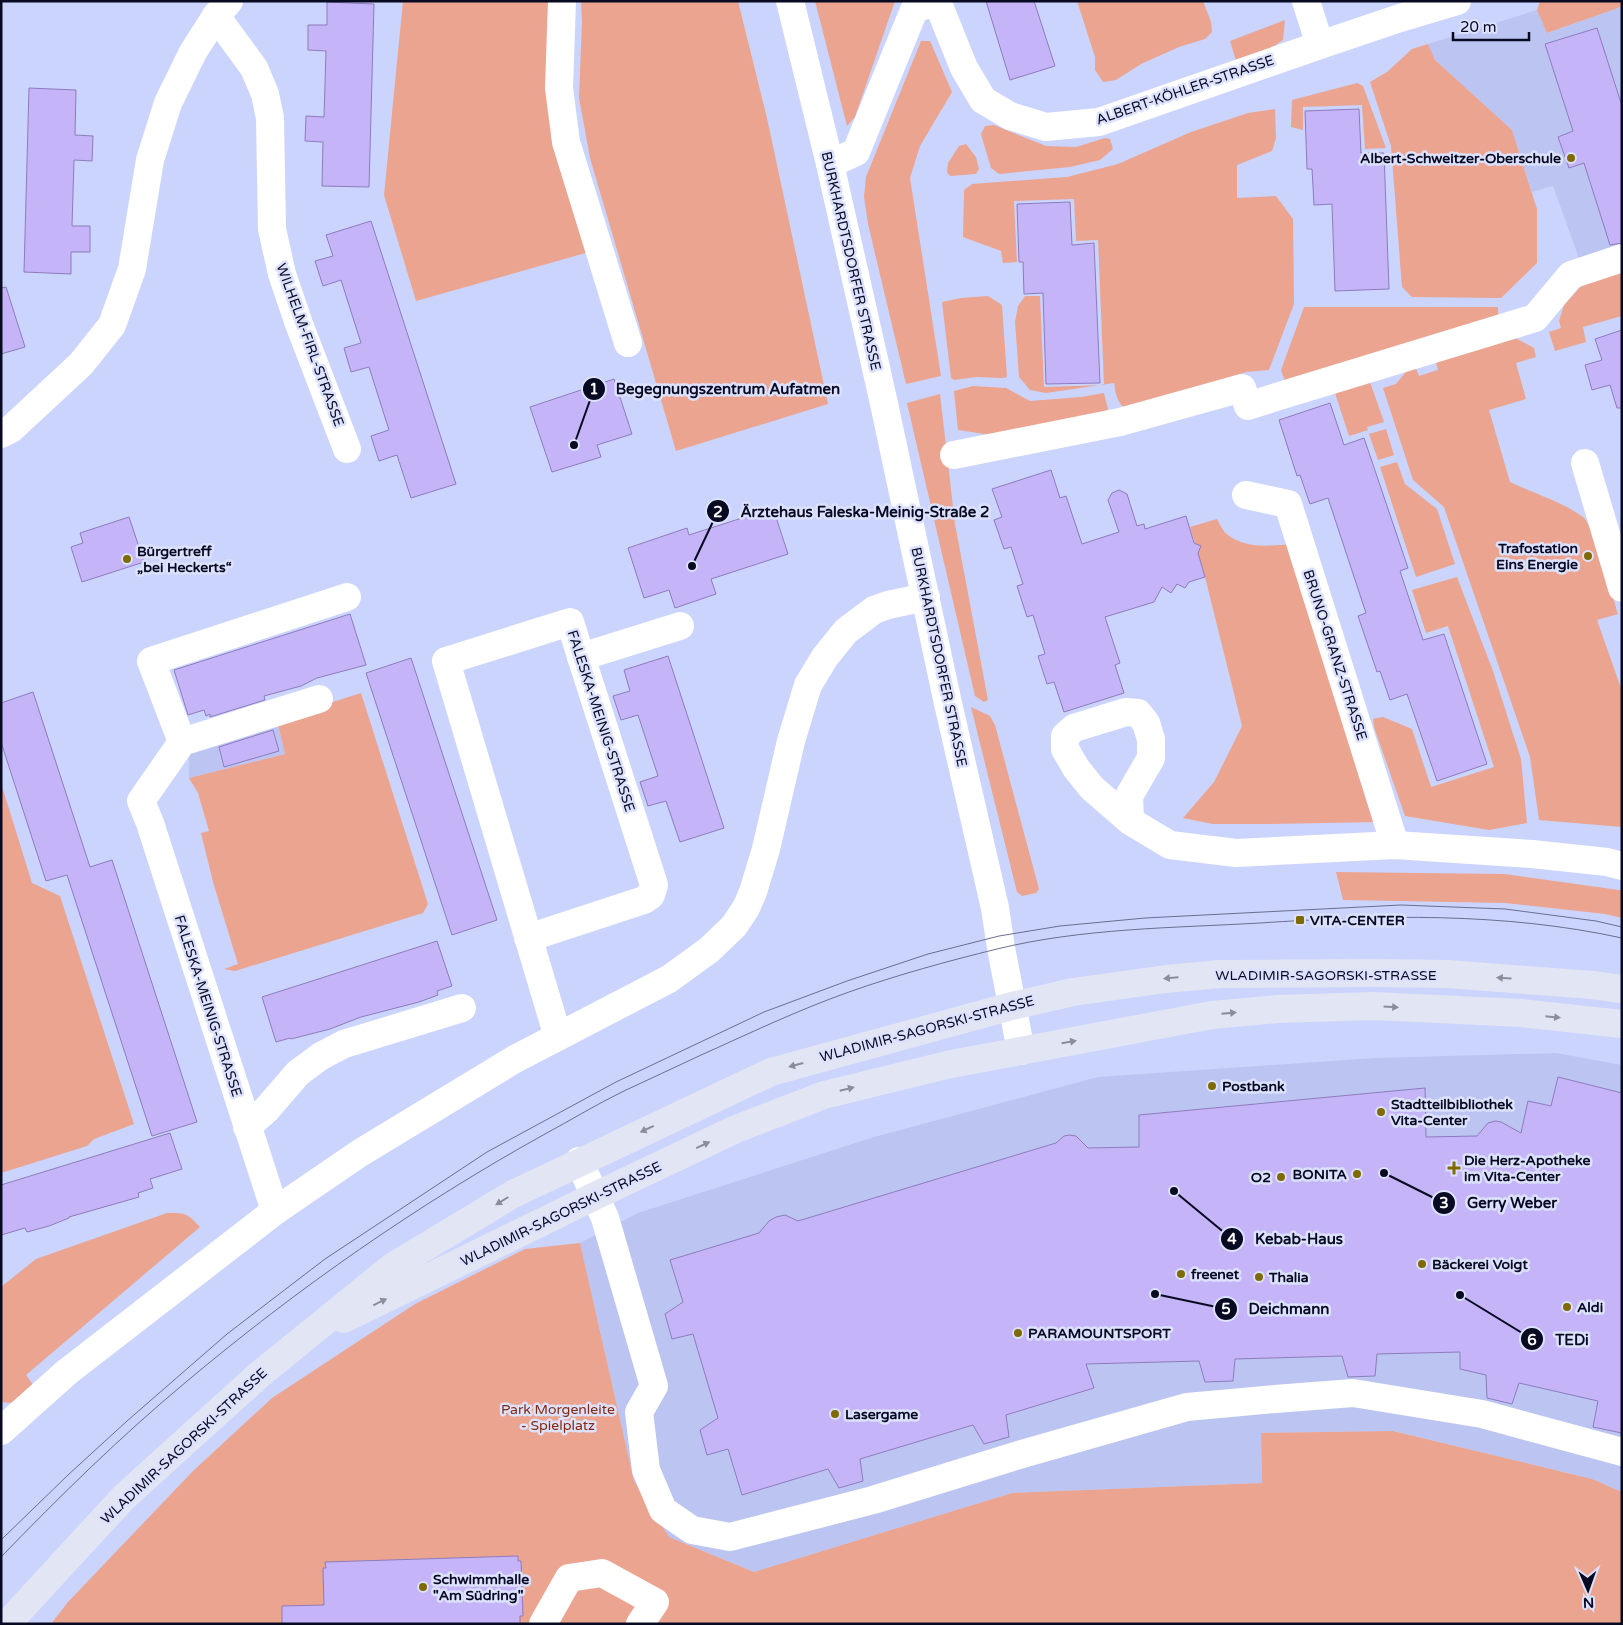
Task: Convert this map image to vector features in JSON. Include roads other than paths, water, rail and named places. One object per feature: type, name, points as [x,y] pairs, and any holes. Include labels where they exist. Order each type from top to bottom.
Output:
[{"type":"main road","name":"WLADIMIR-SAGORSKI-STRASSE","points":[[7,1624],[124,1497],[259,1375],[392,1267],[513,1194],[579,1161],[771,1072],[1012,1006],[1073,992],[1166,979],[1220,974],[1447,974],[1622,989]]},
{"type":"main road","name":"WLADIMIR-SAGORSKI-STRASSE","points":[[305,1338],[736,1129],[824,1095],[951,1064],[1212,1015],[1278,1010],[1374,1006],[1521,1013],[1622,1024]]},
{"type":"street","points":[[562,1],[559,88],[566,142],[628,343]]},
{"type":"street","name":"BURKHARDTSDORFER STRASSE","points":[[790,1],[830,164],[947,699],[995,908],[1021,1050]]},
{"type":"street","name":"ALBERT-KÖHLER-STRASSE","points":[[830,164],[856,152],[914,10],[936,1],[964,68],[983,100],[1010,116],[1046,127],[1099,122],[1320,45],[1457,1]]},
{"type":"street","points":[[1306,1],[1320,45]]},
{"type":"street","name":"WILHELM-FIRL-STRASSE","points":[[1,434],[11,429],[81,364],[112,324],[132,269],[150,160],[168,103],[193,52],[223,9],[254,68],[265,94],[270,118],[272,229],[282,274],[347,449]]},
{"type":"street","points":[[954,455],[1120,422],[1242,388],[1248,406],[1535,318],[1571,275],[1622,258]]},
{"type":"street","points":[[1585,463],[1622,588]]},
{"type":"street","name":"BRUNO-GRANZ-STRASSE","points":[[1246,495],[1288,504],[1395,845]]},
{"type":"street","points":[[319,699],[182,742],[151,661],[347,597]]},
{"type":"street","points":[[1,1431],[67,1372],[275,1211],[360,1153],[515,1059],[669,979],[709,950],[734,926],[746,908],[753,892],[766,849],[791,740],[808,685],[825,657],[846,631],[874,610],[926,597]]},
{"type":"street","name":"FALESKA-MEINIG-STRASSE","points":[[528,938],[644,900],[651,895],[654,885],[570,622],[446,661],[528,938],[558,1037]]},
{"type":"street","points":[[581,657],[680,626]]},
{"type":"street","name":"FALESKA-MEINIG-STRASSE","points":[[182,742],[141,801],[150,823],[275,1211]]},
{"type":"street","points":[[1130,821],[1170,845],[1236,852],[1395,845],[1532,854],[1606,862],[1622,866]]},
{"type":"street","points":[[247,1126],[266,1110],[298,1073],[321,1056],[344,1044],[462,1008]]},
{"type":"street","points":[[579,1161],[606,1218],[654,1386],[639,1412],[646,1470],[663,1510],[692,1530],[730,1537],[872,1500],[1022,1454],[1187,1407],[1275,1399],[1353,1393],[1482,1414],[1622,1452]]},
{"type":"street","points":[[542,1624],[569,1578],[602,1573],[648,1613]]},
{"type":"tram line","points":[[1,1540],[127,1421],[227,1334],[325,1259],[487,1152],[616,1082],[764,1012],[847,981],[928,954],[999,936],[1060,926],[1145,918],[1401,905],[1505,909],[1596,921],[1622,927]]},
{"type":"tram line","points":[[1,1557],[91,1467],[186,1382],[271,1314],[360,1249],[497,1161],[614,1096],[792,1014],[830,999],[904,974],[997,949],[1062,937],[1128,930],[1396,917],[1487,920],[1532,924],[1622,938]]},
{"type":"place","name":"Albert-Schweitzer-Oberschule","points":[[1571,158]]},
{"type":"place","name":"Begegnungszentrum Aufatmen","points":[[574,445]]},
{"type":"place","name":"Trafostation Eins Energie","points":[[1588,556]]},
{"type":"place","name":"Bürgertreff „bei Heckerts“","points":[[127,559]]},
{"type":"place","name":"Ärztehaus Faleska-Meinig-Straße 2","points":[[692,566]]},
{"type":"place","name":"VITA-CENTER","points":[[1300,920]]},
{"type":"place","name":"Postbank","points":[[1212,1086]]},
{"type":"place","name":"Stadtteilbibliothek Vita-Center","points":[[1381,1112]]},
{"type":"place","name":"Die Herz-Apotheke im Vita-Center","points":[[1454,1168]]},
{"type":"place","name":"Gerry Weber","points":[[1384,1173]]},
{"type":"place","name":"BONITA","points":[[1357,1174]]},
{"type":"place","name":"O2","points":[[1281,1177]]},
{"type":"place","name":"Kebab-Haus","points":[[1174,1191]]},
{"type":"place","name":"Bäckerei Voigt","points":[[1422,1264]]},
{"type":"place","name":"freenet","points":[[1181,1274]]},
{"type":"place","name":"Thalia","points":[[1259,1277]]},
{"type":"place","name":"Deichmann","points":[[1155,1294]]},
{"type":"place","name":"TEDi","points":[[1460,1295]]},
{"type":"place","name":"Aldi","points":[[1567,1307]]},
{"type":"place","name":"PARAMOUNTSPORT","points":[[1018,1333]]},
{"type":"place","name":"Lasergame","points":[[835,1414]]},
{"type":"place","name":"Schwimmhalle \"Am Südring\"","points":[[423,1587]]},
{"type":"park label","name":"Park Morgenleite - Spielplatz","points":[[558,1418]]}]
